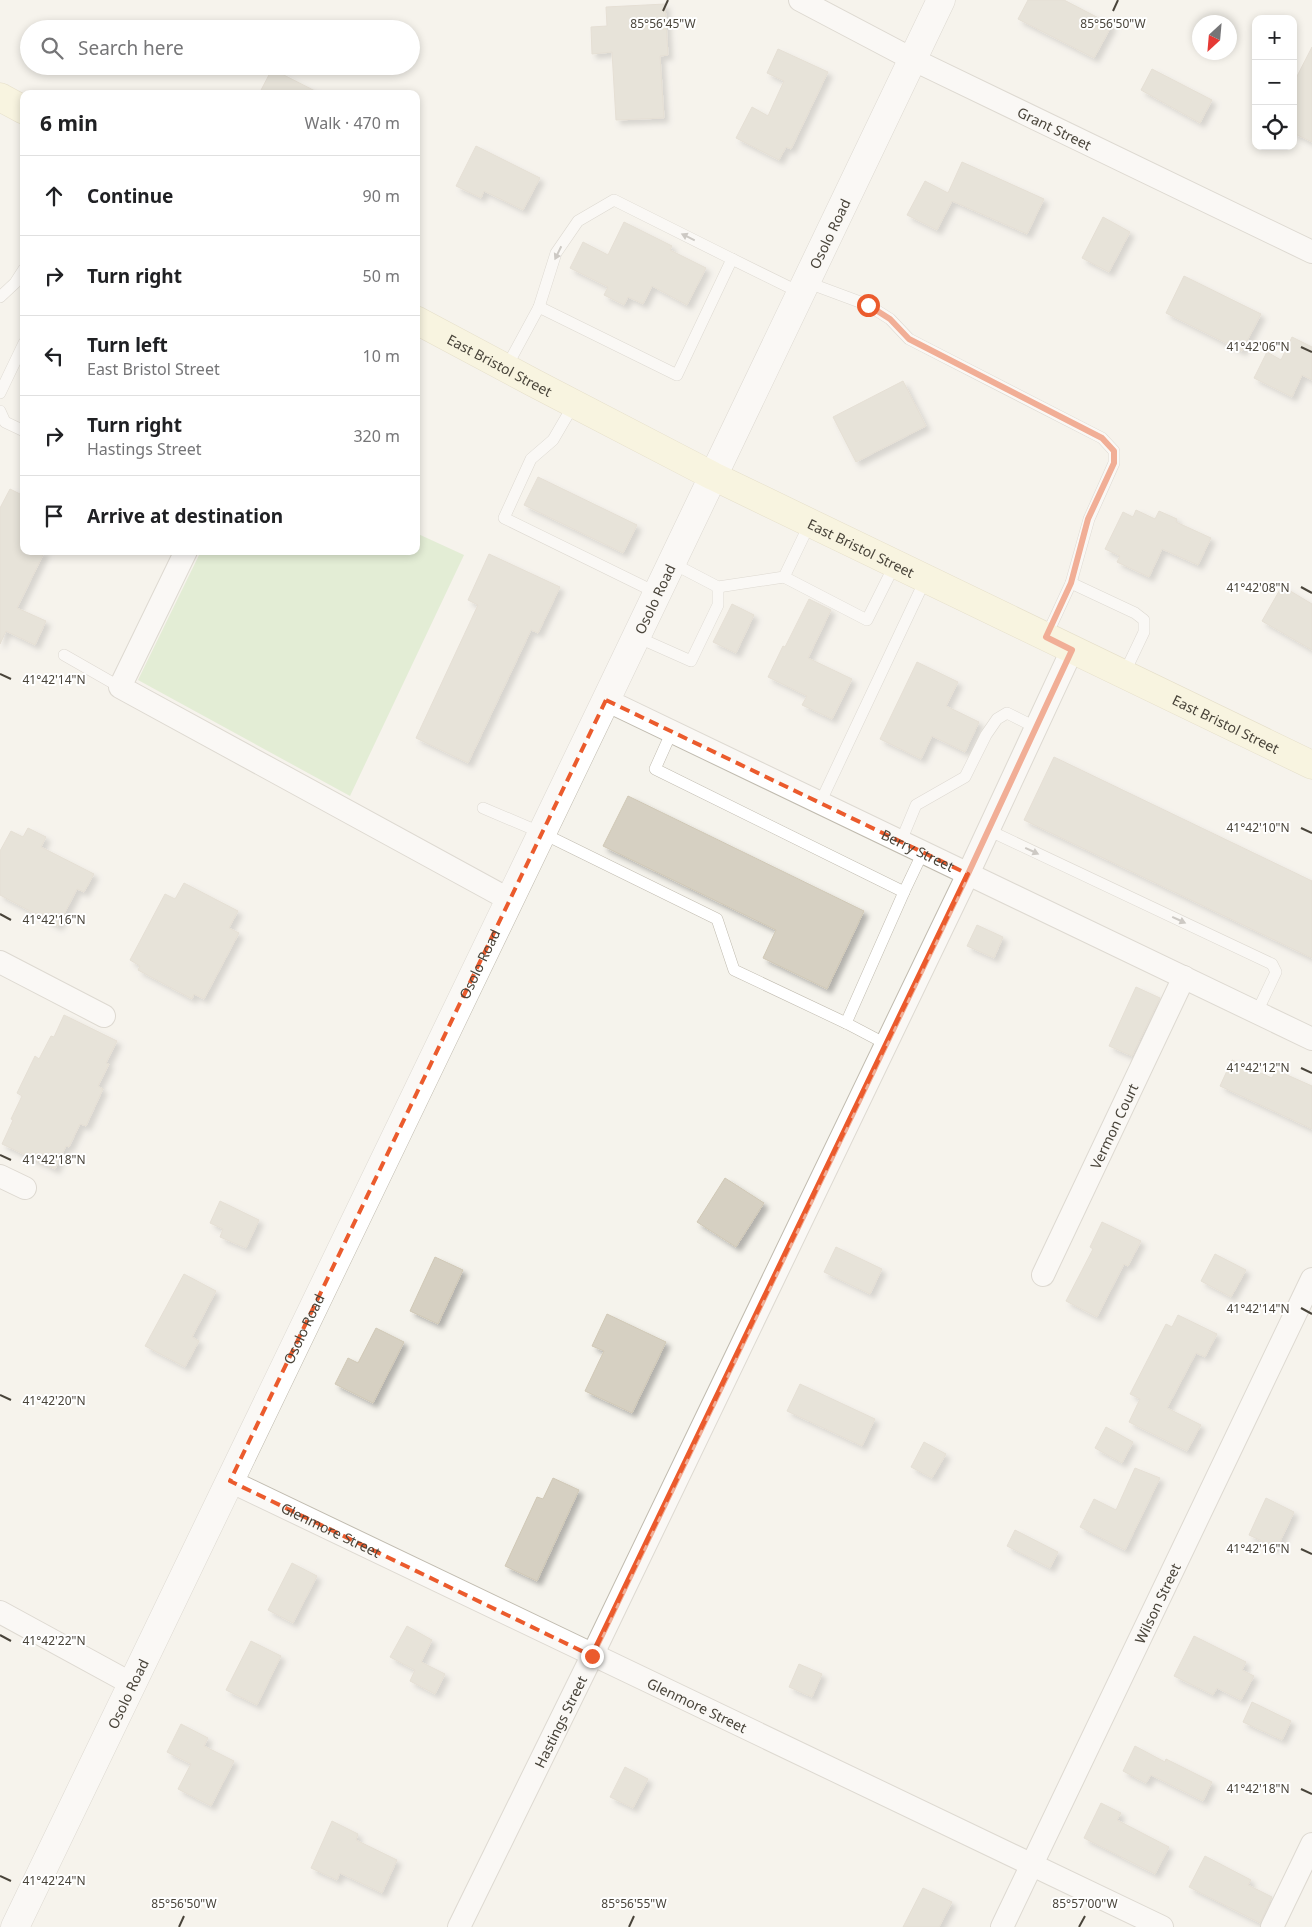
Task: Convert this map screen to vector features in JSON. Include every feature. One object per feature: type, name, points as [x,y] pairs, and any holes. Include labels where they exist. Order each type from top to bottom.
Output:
[{"type":"main road","points":[[0,97],[20,108]]},
{"type":"main road","name":"East Bristol Street","points":[[420,322],[713,476],[1312,765]]},
{"type":"street","name":"Grant Street","points":[[800,0],[912,59],[1312,252]]},
{"type":"street","name":"Osolo Road","points":[[16,1927],[637,637],[941,0]]},
{"type":"street","points":[[184,555],[120,687],[510,900]]},
{"type":"street","name":"Hastings Street","points":[[459,1927],[592,1656],[968,874],[1072,650]]},
{"type":"street","name":"Berry Street","points":[[606,700],[1312,1039]]},
{"type":"street","points":[[0,962],[104,1016]]},
{"type":"street","name":"Vermon Court","points":[[1043,1275],[1184,977]]},
{"type":"street","points":[[0,1176],[25,1188]]},
{"type":"street","name":"Wilson Street","points":[[1002,1927],[1312,1279]]},
{"type":"street","name":"Glenmore Street","points":[[230,1481],[592,1656],[1162,1927]]},
{"type":"street","points":[[1,1614],[132,1684]]},
{"type":"street","points":[[1272,1927],[1312,1844]]},
{"type":"lane","points":[[506,368],[539,307],[556,253],[578,221],[614,200],[732,259],[803,287],[868,305],[890,319],[909,339],[1102,438],[1114,451],[1114,463],[1088,519],[1071,583],[1046,637]]},
{"type":"lane","points":[[539,307],[677,375],[732,259]]},
{"type":"lane","points":[[0,297],[15,283],[20,275]]},
{"type":"lane","points":[[0,393],[20,351]]},
{"type":"lane","points":[[13,366],[20,370]]},
{"type":"lane","points":[[574,404],[554,440],[531,459],[504,518],[657,593]]},
{"type":"lane","points":[[0,411],[5,422],[20,429]]},
{"type":"lane","points":[[784,577],[810,523]]},
{"type":"lane","points":[[672,563],[718,587],[784,577],[867,620],[895,564]]},
{"type":"lane","points":[[820,803],[926,578]]},
{"type":"lane","points":[[1071,583],[1135,613],[1144,620],[1144,632],[1124,674]]},
{"type":"lane","points":[[637,637],[690,661],[718,605],[718,587]]},
{"type":"lane","points":[[64,655],[120,687]]},
{"type":"lane","points":[[901,841],[916,804],[965,778],[996,719],[1007,713],[1035,727]]},
{"type":"lane","points":[[672,731],[655,769],[904,892]]},
{"type":"lane","points":[[484,808],[542,833],[717,919],[734,970],[886,1044]]},
{"type":"lane","points":[[988,830],[1272,964],[1276,972],[1257,1012]]},
{"type":"lane","points":[[846,1023],[923,852]]},
{"type":"highlighted area","points":[[606,700],[968,874],[592,1656],[230,1481]]},
{"type":"green space","points":[[420,535],[464,555],[350,796],[138,680],[199,555],[420,555]]},
{"type":"building","points":[[1028,0],[1064,0],[1112,25],[1094,58],[1018,19]]},
{"type":"building","points":[[665,4],[668,55],[660,56],[664,118],[616,120],[612,52],[592,54],[591,27],[607,26],[606,7]]},
{"type":"building","points":[[1312,47],[1312,142],[1297,135],[1297,76]]},
{"type":"building","points":[[778,49],[828,72],[791,149],[786,147],[779,160],[736,138],[752,107],[768,116],[784,81],[767,73]]},
{"type":"building","points":[[1152,69],[1212,100],[1200,123],[1141,90]]},
{"type":"building","points":[[269,75],[284,75],[313,90],[261,90]]},
{"type":"building","points":[[476,146],[540,178],[523,210],[484,191],[481,198],[456,186]]},
{"type":"building","points":[[962,162],[1044,199],[1027,234],[952,201],[937,230],[907,215],[925,181],[948,193]]},
{"type":"building","points":[[1103,217],[1130,232],[1109,272],[1082,258]]},
{"type":"building","points":[[624,222],[672,246],[670,250],[706,268],[687,305],[652,286],[643,304],[628,297],[624,305],[604,295],[608,287],[570,268],[583,242],[608,255]]},
{"type":"building","points":[[1184,276],[1261,314],[1242,351],[1166,313]]},
{"type":"building","points":[[1292,337],[1312,347],[1312,380],[1302,375],[1292,397],[1254,378],[1267,352],[1281,360]]},
{"type":"building","points":[[903,381],[926,426],[856,462],[833,417]]},
{"type":"building","points":[[538,477],[637,525],[623,553],[524,505]]},
{"type":"building","points":[[10,489],[20,494],[20,555],[43,555],[17,608],[46,621],[35,645],[6,631],[0,644],[0,508]]},
{"type":"building","points":[[1136,510],[1155,519],[1159,511],[1177,519],[1176,522],[1211,538],[1198,565],[1162,549],[1149,577],[1117,562],[1120,556],[1105,549],[1123,512],[1133,517]]},
{"type":"building","points":[[489,554],[560,587],[538,633],[531,630],[468,763],[416,738],[478,605],[468,600]]},
{"type":"building","points":[[1282,586],[1312,604],[1312,650],[1262,621]]},
{"type":"building","points":[[809,599],[831,610],[808,658],[852,679],[832,719],[802,705],[807,696],[768,677]]},
{"type":"building","points":[[732,604],[754,615],[736,653],[713,642]]},
{"type":"building","points":[[917,662],[958,682],[946,706],[979,722],[965,752],[932,736],[921,759],[880,739]]},
{"type":"building","points":[[1054,757],[1312,881],[1312,958],[1024,820]]},
{"type":"building","points":[[628,796],[864,911],[827,989],[763,958],[776,930],[603,846]]},
{"type":"building","points":[[28,828],[46,837],[41,847],[94,874],[84,892],[77,889],[58,926],[0,895],[0,851],[11,831],[23,837]]},
{"type":"building","points":[[184,883],[238,911],[229,928],[239,933],[204,999],[194,994],[192,999],[138,970],[140,966],[130,960],[165,894],[175,899]]},
{"type":"building","points":[[977,925],[1003,937],[994,958],[967,946]]},
{"type":"building","points":[[1136,987],[1160,998],[1132,1056],[1109,1046]]},
{"type":"building","points":[[64,1015],[117,1041],[106,1063],[109,1064],[98,1086],[103,1089],[86,1126],[80,1124],[69,1147],[66,1146],[55,1169],[2,1144],[22,1096],[17,1093],[35,1056],[39,1059],[51,1036],[54,1037]]},
{"type":"building","points":[[1232,1060],[1272,1078],[1276,1070],[1312,1086],[1312,1129],[1220,1086]]},
{"type":"building","points":[[725,1178],[764,1203],[736,1247],[697,1222]]},
{"type":"building","points":[[220,1201],[259,1220],[246,1248],[220,1237],[223,1229],[210,1223]]},
{"type":"building","points":[[1102,1222],[1141,1241],[1128,1266],[1124,1264],[1097,1317],[1066,1301],[1093,1249],[1090,1247]]},
{"type":"building","points":[[836,1247],[882,1269],[870,1294],[824,1272]]},
{"type":"building","points":[[1215,1254],[1246,1270],[1231,1297],[1201,1281]]},
{"type":"building","points":[[435,1257],[463,1270],[438,1324],[410,1311]]},
{"type":"building","points":[[184,1274],[216,1291],[192,1337],[199,1341],[185,1367],[145,1346]]},
{"type":"building","points":[[607,1314],[666,1342],[632,1413],[585,1391],[604,1351],[592,1346]]},
{"type":"building","points":[[1178,1315],[1217,1334],[1205,1357],[1196,1353],[1167,1408],[1201,1425],[1187,1451],[1129,1422],[1140,1399],[1130,1394],[1166,1324],[1172,1327]]},
{"type":"building","points":[[376,1328],[404,1342],[373,1403],[335,1384],[348,1358],[358,1363]]},
{"type":"building","points":[[800,1384],[875,1419],[862,1446],[787,1411]]},
{"type":"building","points":[[1106,1427],[1133,1442],[1122,1463],[1095,1448]]},
{"type":"building","points":[[924,1442],[946,1454],[932,1478],[911,1467]]},
{"type":"building","points":[[1135,1468],[1160,1478],[1125,1550],[1080,1527],[1094,1499],[1116,1510]]},
{"type":"building","points":[[553,1478],[579,1490],[537,1581],[505,1566],[537,1497],[543,1499]]},
{"type":"building","points":[[1266,1498],[1294,1512],[1277,1548],[1249,1535]]},
{"type":"building","points":[[1015,1530],[1058,1552],[1050,1568],[1007,1546]]},
{"type":"building","points":[[292,1563],[317,1576],[293,1623],[268,1610]]},
{"type":"building","points":[[407,1626],[432,1640],[421,1662],[445,1674],[435,1694],[410,1681],[415,1670],[390,1657]]},
{"type":"building","points":[[1194,1636],[1246,1662],[1242,1670],[1254,1676],[1241,1700],[1217,1688],[1213,1695],[1174,1676]]},
{"type":"building","points":[[251,1641],[281,1656],[257,1705],[226,1690]]},
{"type":"building","points":[[799,1664],[822,1674],[812,1697],[789,1687]]},
{"type":"building","points":[[1252,1702],[1291,1721],[1282,1740],[1243,1722]]},
{"type":"building","points":[[181,1724],[208,1738],[204,1746],[234,1761],[211,1806],[178,1789],[191,1764],[167,1752]]},
{"type":"building","points":[[1135,1746],[1165,1762],[1166,1759],[1212,1782],[1203,1801],[1151,1775],[1146,1783],[1123,1771]]},
{"type":"building","points":[[625,1767],[648,1779],[633,1808],[610,1797]]},
{"type":"building","points":[[1101,1803],[1121,1813],[1117,1820],[1169,1847],[1155,1874],[1084,1838]]},
{"type":"building","points":[[332,1821],[358,1834],[356,1840],[397,1860],[382,1893],[340,1873],[337,1880],[311,1868]]},
{"type":"building","points":[[1205,1856],[1251,1880],[1248,1885],[1272,1897],[1260,1923],[1189,1887]]},
{"type":"building","points":[[923,1888],[952,1902],[939,1927],[903,1927]]},
{"type":"route","points":[[592,1656],[968,874],[1072,650],[1046,637],[1071,583],[1088,519],[1114,463],[1114,451],[1102,438],[909,339],[890,319],[868,305]]}]
